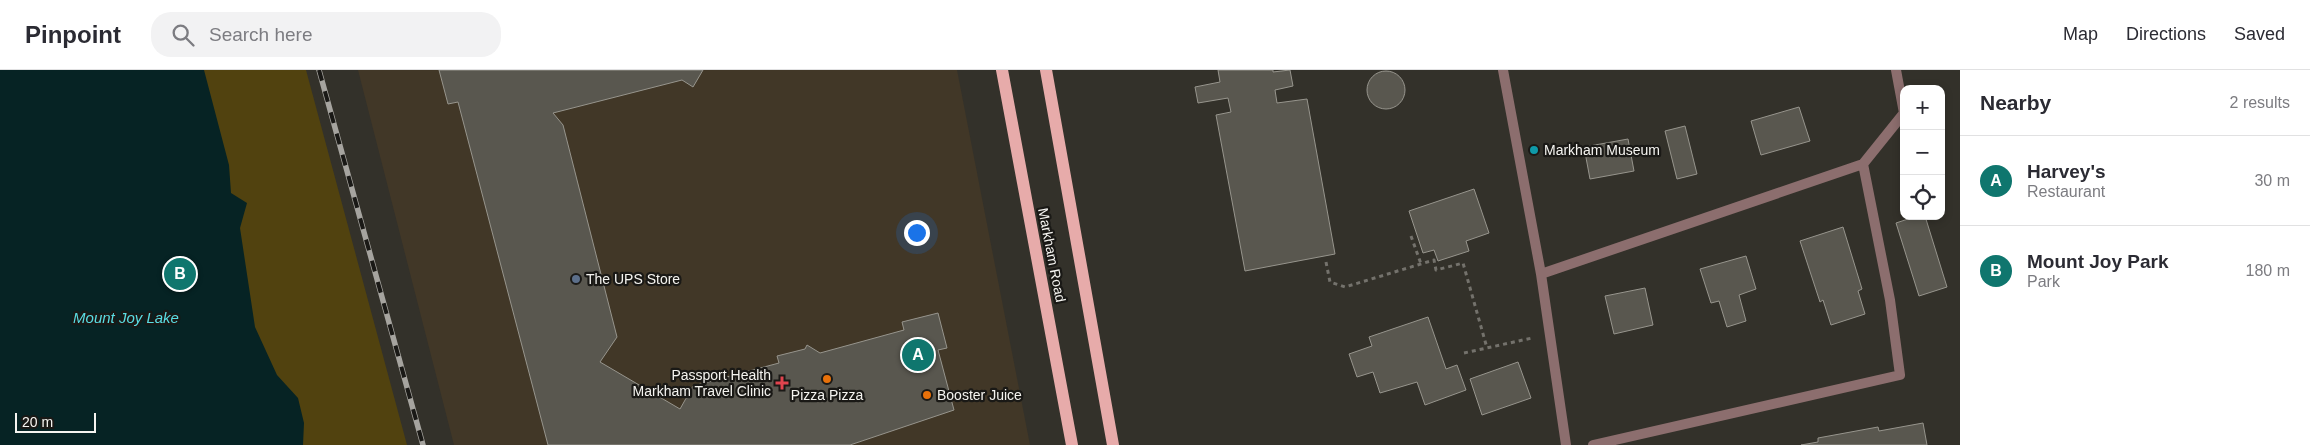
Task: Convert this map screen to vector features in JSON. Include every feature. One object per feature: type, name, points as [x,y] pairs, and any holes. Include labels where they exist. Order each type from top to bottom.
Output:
[{"type":"main road","name":"Markham Road","points":[[1002,70],[1072,445]]},
{"type":"main road","name":"Markham Road","points":[[1046,70],[1113,445]]},
{"type":"lane","points":[[1503,70],[1541,274],[1566,445]]},
{"type":"lane","points":[[1541,274],[1863,164],[1904,113],[1896,70]]},
{"type":"lane","points":[[1593,445],[1900,375],[1890,300],[1863,164]]},
{"type":"path","points":[[1411,236],[1421,264]]},
{"type":"path","points":[[1326,262],[1330,282],[1345,287],[1434,260],[1436,270],[1463,263],[1487,348]]},
{"type":"path","points":[[1464,353],[1550,334]]},
{"type":"shaded area","name":"Mount Joy Lake","points":[[0,70],[306,70],[407,445],[0,445]]},
{"type":"shaded area","points":[[358,70],[957,70],[1030,445],[454,445]]},
{"type":"water","name":"Mount Joy Lake","points":[[0,70],[204,70],[229,165],[231,193],[247,203],[240,228],[255,327],[277,375],[298,398],[304,423],[303,445],[0,445]]},
{"type":"building","points":[[439,70],[703,70],[693,87],[682,80],[553,113],[563,125],[617,337],[600,362],[680,409],[693,386],[779,363],[777,356],[805,349],[807,345],[820,353],[904,330],[902,322],[938,313],[947,348],[938,350],[954,410],[850,445],[548,445],[458,102],[448,104]]},
{"type":"building","points":[[1218,70],[1273,70],[1273,72],[1290,70],[1293,86],[1275,90],[1277,103],[1307,99],[1335,254],[1245,271],[1216,115],[1231,112],[1228,98],[1198,103],[1195,87],[1220,82]]},
{"type":"building","points":[[1386,71],[1399,77],[1405,90],[1399,103],[1386,109],[1373,103],[1367,90],[1373,77]]},
{"type":"building","points":[[1799,107],[1810,141],[1761,155],[1751,121]]},
{"type":"building","points":[[1685,126],[1697,174],[1677,179],[1665,131]]},
{"type":"building","points":[[1628,139],[1634,171],[1590,179],[1584,147]]},
{"type":"building","points":[[1474,189],[1489,233],[1466,241],[1469,251],[1438,261],[1434,250],[1423,253],[1409,211]]},
{"type":"building","points":[[1905,220],[1926,220],[1947,287],[1919,296],[1896,223]]},
{"type":"building","points":[[1843,227],[1862,289],[1858,291],[1865,314],[1831,325],[1823,300],[1820,302],[1800,241]]},
{"type":"building","points":[[1746,256],[1756,289],[1739,295],[1746,321],[1727,327],[1719,301],[1711,303],[1700,269]]},
{"type":"building","points":[[1645,288],[1653,325],[1614,334],[1605,296]]},
{"type":"building","points":[[1428,317],[1446,369],[1457,365],[1466,390],[1425,405],[1417,382],[1380,393],[1373,372],[1357,377],[1349,354],[1372,346],[1369,337]]},
{"type":"building","points":[[1518,362],[1531,398],[1482,415],[1470,379]]},
{"type":"building","points":[[1923,423],[1927,445],[1801,445],[1818,442],[1818,438],[1878,427],[1879,431]]},
{"type":"railway","points":[[319,70],[423,445]]},
{"type":"place","name":"Markham Museum","points":[[1534,150]]},
{"type":"place","name":"Mount Joy Park","points":[[180,274]]},
{"type":"place","name":"The UPS Store","points":[[576,279]]},
{"type":"place","name":"Harvey's","points":[[918,355]]},
{"type":"place","name":"Pizza Pizza","points":[[827,379]]},
{"type":"place","name":"Passport Health Markham Travel Clinic","points":[[782,383]]},
{"type":"place","name":"Booster Juice","points":[[927,395]]}]
